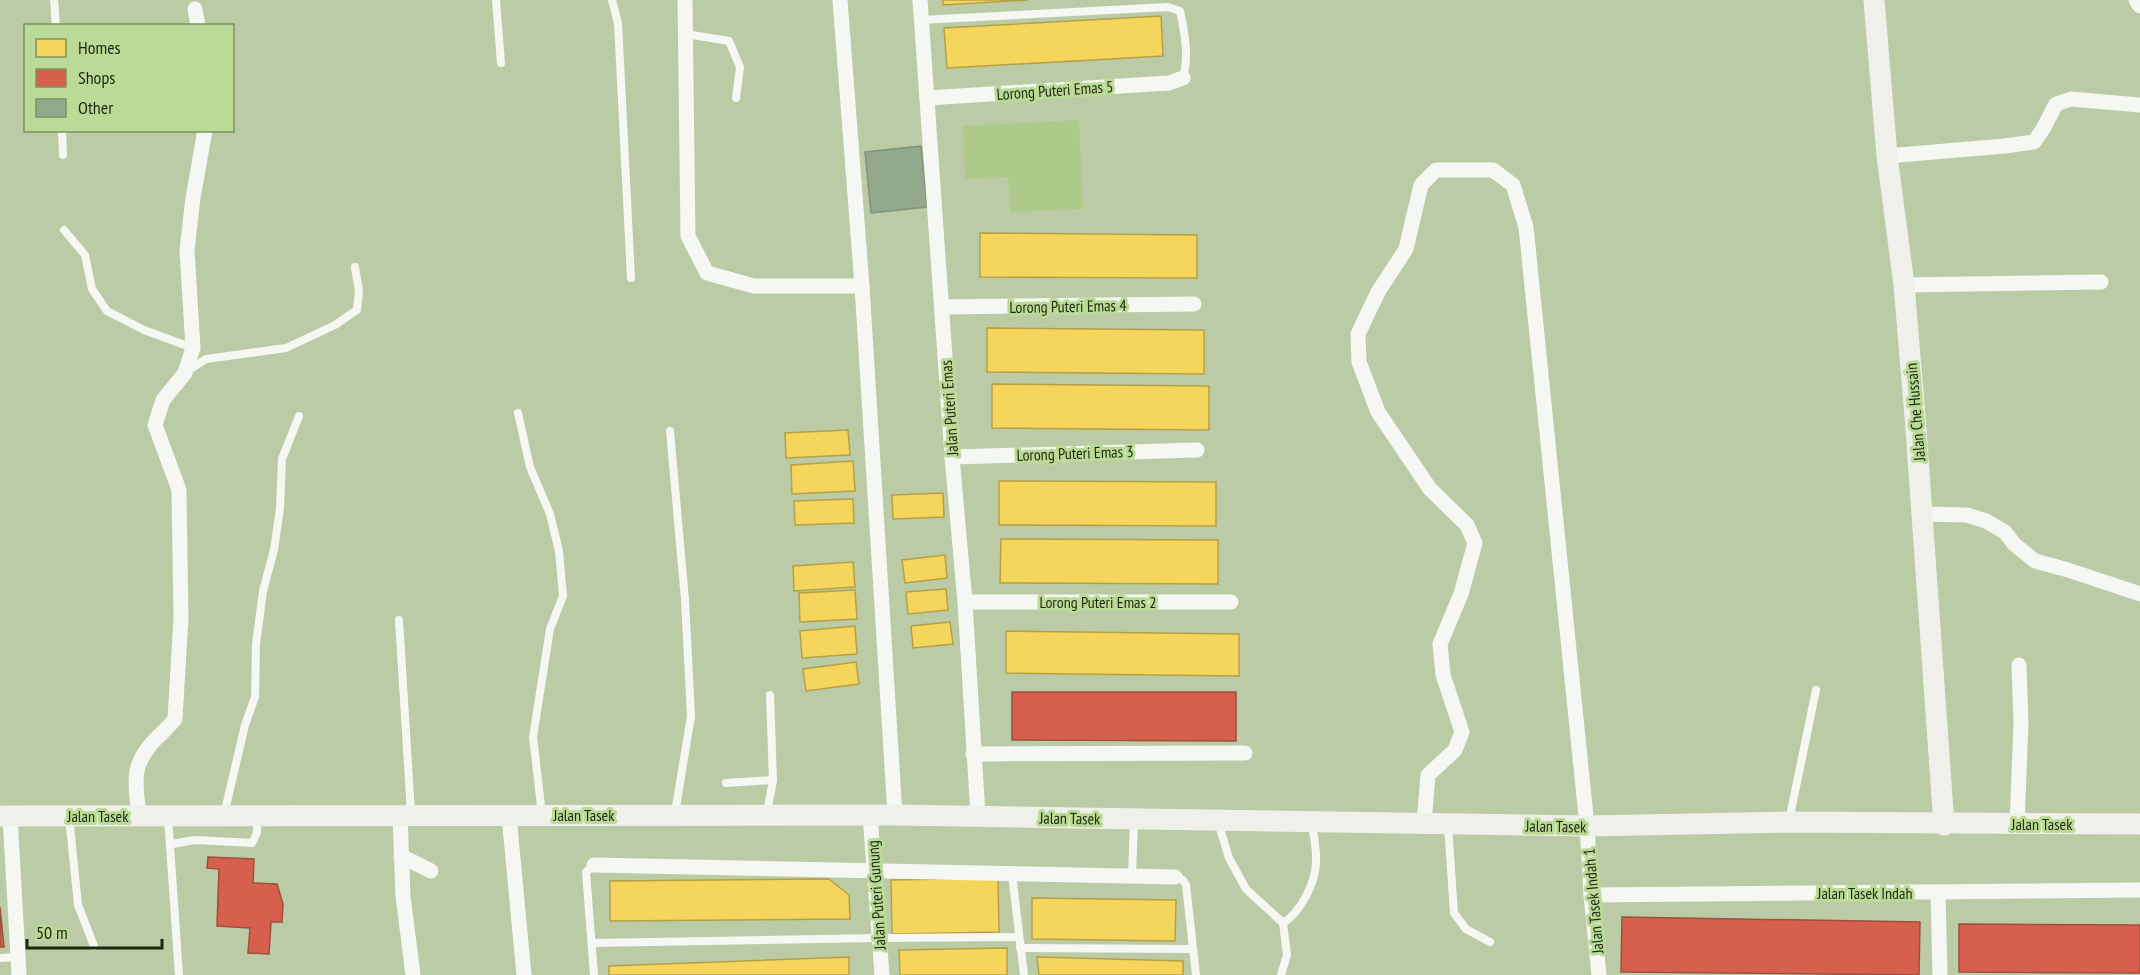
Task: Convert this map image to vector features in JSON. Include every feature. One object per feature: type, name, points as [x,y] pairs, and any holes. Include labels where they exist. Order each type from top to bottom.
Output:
[{"type":"main road","name":"Jalan Che Hussain","points":[[1874,0],[1887,156],[1904,285],[1923,514],[1944,825]]},
{"type":"main road","name":"Jalan Tasek","points":[[5,816],[895,815],[1587,826],[1789,822],[1944,825],[2140,824]]},
{"type":"street","points":[[685,0],[688,236],[707,273],[754,286],[862,286]]},
{"type":"street","points":[[840,0],[862,286],[895,815]]},
{"type":"street","name":"Jalan Puteri Emas","points":[[920,0],[952,457],[965,602],[978,816]]},
{"type":"street","points":[[2136,0],[2140,6]]},
{"type":"street","points":[[195,9],[198,24]]},
{"type":"street","name":"Lorong Puteri Emas 5","points":[[927,98],[1169,83],[1183,78]]},
{"type":"street","points":[[1887,156],[2034,142],[2056,104],[2071,99],[2140,105]]},
{"type":"street","points":[[139,816],[135,782],[138,761],[175,719],[181,618],[178,490],[155,425],[163,400],[185,373],[193,348],[187,250],[205,132]]},
{"type":"street","name":"Jalan Tasek Indah 1","points":[[1424,824],[1428,776],[1455,750],[1462,732],[1443,675],[1440,644],[1461,594],[1475,543],[1467,525],[1430,489],[1378,412],[1359,362],[1358,334],[1378,292],[1406,249],[1421,185],[1436,170],[1492,170],[1513,185],[1526,227],[1587,826],[1599,975]]},
{"type":"street","points":[[1904,285],[2101,282]]},
{"type":"street","name":"Lorong Puteri Emas 4","points":[[942,307],[1194,304]]},
{"type":"street","name":"Lorong Puteri Emas 3","points":[[952,457],[1197,450]]},
{"type":"street","points":[[1923,514],[1967,515],[1986,521],[2005,532],[2014,544],[2035,561],[2140,594]]},
{"type":"street","name":"Lorong Puteri Emas 2","points":[[965,602],[1231,602]]},
{"type":"street","points":[[2017,824],[2021,723],[2019,665]]},
{"type":"street","points":[[973,754],[1245,753]]},
{"type":"street","points":[[405,814],[401,856],[403,896],[413,975]]},
{"type":"street","name":"Jalan Puteri Gunung","points":[[870,815],[882,975]]},
{"type":"street","points":[[5,816],[7,873],[19,975]]},
{"type":"street","points":[[508,816],[524,975]]},
{"type":"street","points":[[401,856],[431,871]]},
{"type":"street","points":[[594,865],[1176,877]]},
{"type":"street","name":"Jalan Tasek Indah","points":[[1591,895],[2140,890]]},
{"type":"street","points":[[1938,892],[1940,975]]},
{"type":"lane","points":[[54,0],[56,24]]},
{"type":"lane","points":[[496,0],[501,63]]},
{"type":"lane","points":[[612,0],[618,23],[632,278]]},
{"type":"lane","points":[[921,20],[1168,7],[1180,11],[1187,65],[1183,78]]},
{"type":"lane","points":[[686,34],[729,41],[740,67],[736,98]]},
{"type":"lane","points":[[62,132],[63,155]]},
{"type":"lane","points":[[64,230],[85,255],[92,289],[107,311],[144,330],[193,348]]},
{"type":"lane","points":[[185,373],[206,359],[286,348],[335,325],[357,310],[359,291],[355,267]]},
{"type":"lane","points":[[518,413],[530,467],[550,514],[559,550],[563,596],[550,629],[533,737],[542,816]]},
{"type":"lane","points":[[224,816],[245,725],[255,697],[256,644],[263,591],[279,519],[282,459],[299,416]]},
{"type":"lane","points":[[670,431],[685,600],[691,716],[675,815]]},
{"type":"lane","points":[[399,620],[405,814]]},
{"type":"lane","points":[[1789,822],[1816,690]]},
{"type":"lane","points":[[766,815],[773,780],[770,695]]},
{"type":"lane","points":[[726,783],[773,780]]},
{"type":"lane","points":[[69,816],[78,905],[94,946]]},
{"type":"lane","points":[[168,816],[172,844],[179,975]]},
{"type":"lane","points":[[172,844],[195,840],[252,843],[257,833],[257,816]]},
{"type":"lane","points":[[1132,876],[1134,819]]},
{"type":"lane","points":[[1217,820],[1229,858],[1246,889],[1283,923],[1287,956],[1281,975]]},
{"type":"lane","points":[[1283,923],[1292,917],[1306,898],[1317,862],[1312,821]]},
{"type":"lane","points":[[1448,824],[1454,913],[1466,929],[1490,942]]},
{"type":"lane","points":[[594,865],[586,872],[594,975]]},
{"type":"lane","points":[[1012,874],[1024,975]]},
{"type":"lane","points":[[1176,877],[1183,880],[1185,885],[1196,975]]},
{"type":"lane","points":[[592,943],[1019,938]]},
{"type":"lane","points":[[1020,948],[1193,949]]},
{"type":"lane","points":[[0,958],[18,957]]},
{"type":"green space","points":[[1079,120],[1083,209],[1010,212],[1008,177],[965,179],[963,126]]},
{"type":"building: Homes","points":[[943,0],[1028,0],[943,5]]},
{"type":"building: Homes","points":[[1161,16],[1163,56],[947,68],[944,28]]},
{"type":"building: Homes","points":[[980,233],[1197,235],[1197,278],[980,277]]},
{"type":"building: Homes","points":[[987,328],[1204,330],[1204,374],[987,372]]},
{"type":"building: Homes","points":[[992,384],[1209,386],[1209,430],[992,428]]},
{"type":"building: Homes","points":[[848,430],[850,455],[786,458],[785,433]]},
{"type":"building: Homes","points":[[853,461],[855,491],[792,494],[791,465]]},
{"type":"building: Homes","points":[[999,481],[1216,482],[1216,526],[999,525]]},
{"type":"building: Homes","points":[[943,493],[944,517],[893,519],[892,495]]},
{"type":"building: Homes","points":[[853,499],[854,523],[795,525],[794,501]]},
{"type":"building: Homes","points":[[1001,539],[1218,540],[1218,584],[1000,583]]},
{"type":"building: Homes","points":[[945,555],[947,578],[905,583],[902,560]]},
{"type":"building: Homes","points":[[853,562],[855,587],[794,591],[793,566]]},
{"type":"building: Homes","points":[[946,589],[948,610],[908,614],[906,592]]},
{"type":"building: Homes","points":[[855,590],[857,619],[800,622],[799,593]]},
{"type":"building: Homes","points":[[950,622],[953,644],[913,648],[911,626]]},
{"type":"building: Homes","points":[[855,626],[857,654],[802,658],[800,631]]},
{"type":"building: Homes","points":[[1006,631],[1239,634],[1239,676],[1006,673]]},
{"type":"building: Homes","points":[[856,662],[859,684],[806,691],[803,669]]},
{"type":"building: Homes","points":[[998,878],[999,932],[892,934],[891,880]]},
{"type":"building: Homes","points":[[829,879],[849,895],[850,919],[610,921],[610,881]]},
{"type":"building: Homes","points":[[1032,898],[1176,900],[1175,941],[1032,939]]},
{"type":"building: Homes","points":[[1007,948],[1007,975],[900,975],[899,950]]},
{"type":"building: Homes","points":[[849,957],[849,975],[609,975],[609,966]]},
{"type":"building: Homes","points":[[1037,957],[1183,961],[1183,975],[1039,975]]},
{"type":"building: Shops","points":[[1012,692],[1236,692],[1236,741],[1012,740]]},
{"type":"building: Shops","points":[[208,857],[254,859],[253,883],[277,884],[283,904],[282,922],[271,922],[269,954],[248,953],[250,928],[217,926],[219,869],[207,868]]},
{"type":"building: Shops","points":[[0,907],[4,947],[0,947]]},
{"type":"building: Shops","points":[[1622,917],[1920,922],[1919,975],[1621,972]]},
{"type":"building: Shops","points":[[1959,924],[2140,925],[2140,973],[1959,972]]},
{"type":"building: Other","points":[[921,146],[927,207],[871,213],[865,152]]}]
